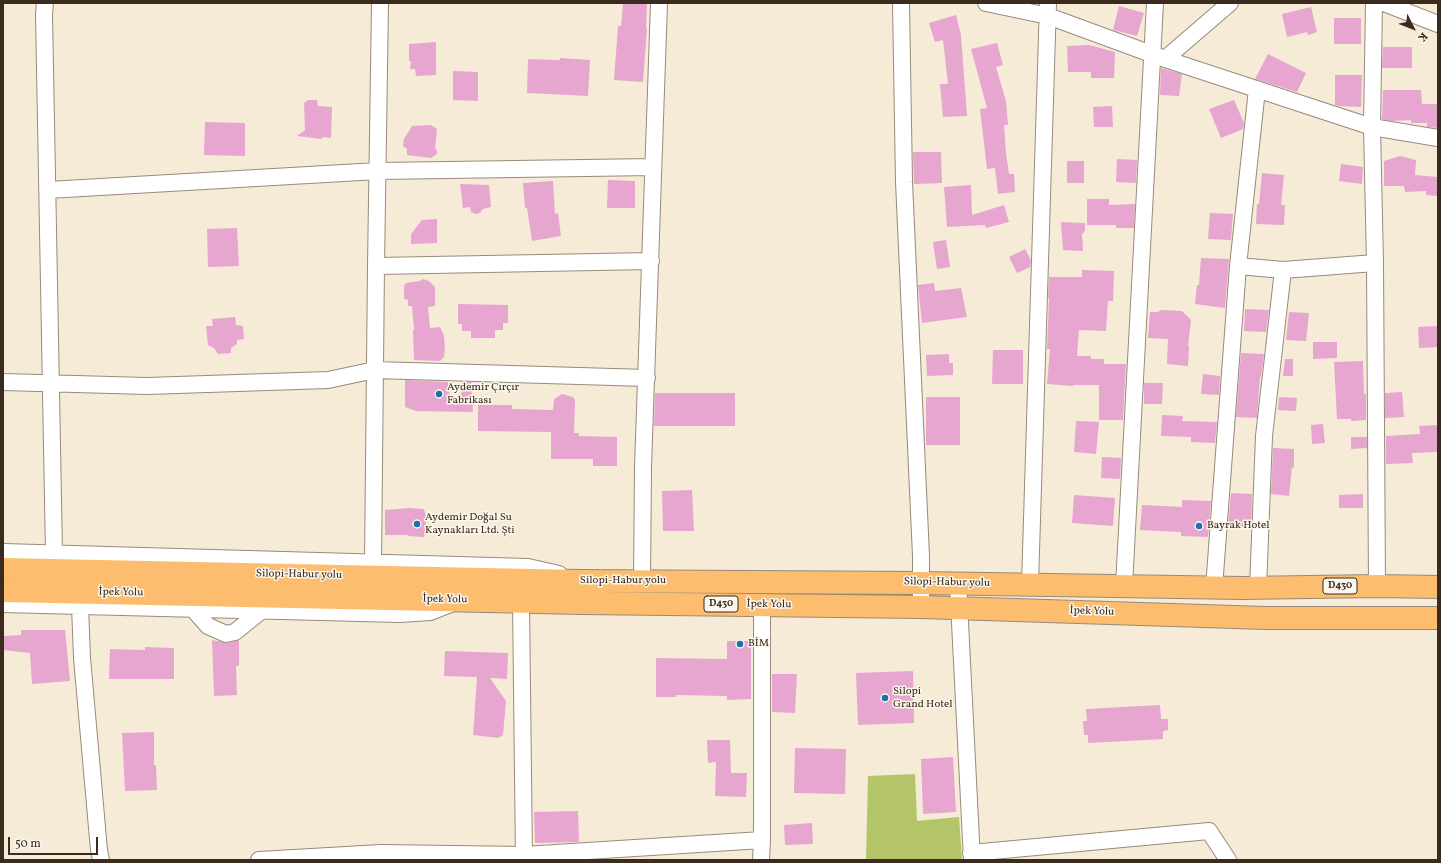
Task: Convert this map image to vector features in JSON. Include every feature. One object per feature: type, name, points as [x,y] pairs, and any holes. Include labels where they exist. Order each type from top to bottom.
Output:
[{"type":"highway","name":"Silopi-Habur yolu","points":[[3,569],[579,581],[642,580],[958,583],[1250,588]]},
{"type":"highway","name":"D430","points":[[1250,588],[1377,586],[1438,587]]},
{"type":"highway","name":"İpek Yolu","points":[[3,591],[189,602],[458,600],[921,607],[1266,618],[1438,618]]},
{"type":"street","points":[[45,3],[54,553]]},
{"type":"street","points":[[373,563],[380,3]]},
{"type":"street","points":[[642,580],[643,467],[659,3]]},
{"type":"street","points":[[901,3],[904,182],[922,583],[921,607]]},
{"type":"street","points":[[986,3],[1048,9],[1158,56],[1257,89],[1372,127],[1438,138]]},
{"type":"street","points":[[1124,586],[1158,56],[1155,3]]},
{"type":"street","points":[[1158,56],[1230,3]]},
{"type":"street","points":[[1374,3],[1372,127],[1375,263],[1377,586]]},
{"type":"street","points":[[1384,3],[1438,24]]},
{"type":"street","points":[[1030,584],[1048,9]]},
{"type":"street","points":[[1214,588],[1238,266],[1257,89]]},
{"type":"street","points":[[48,190],[378,171],[654,167]]},
{"type":"street","points":[[376,266],[651,261]]},
{"type":"street","points":[[1238,266],[1283,270],[1375,263]]},
{"type":"street","points":[[1250,588],[1264,436],[1283,270]]},
{"type":"street","points":[[3,382],[147,386],[328,380],[375,370],[647,378]]},
{"type":"street","points":[[3,552],[528,567],[563,575],[579,581]]},
{"type":"street","points":[[958,583],[971,857],[1209,831],[1228,860]]},
{"type":"street","points":[[3,604],[80,606],[189,602],[261,611],[415,614],[430,612],[458,600]]},
{"type":"street","points":[[189,602],[208,626],[226,634],[235,632],[261,611]]},
{"type":"street","points":[[522,602],[524,857]]},
{"type":"street","points":[[761,860],[762,605]]},
{"type":"street","points":[[80,606],[82,658],[101,860]]},
{"type":"street","points":[[259,860],[381,853],[524,857],[762,840]]},
{"type":"green space","points":[[915,774],[917,821],[959,817],[962,860],[866,860],[868,776]]},
{"type":"building","points":[[623,3],[647,3],[647,28],[643,82],[614,80],[618,26],[621,26]]},
{"type":"building","points":[[1119,6],[1144,13],[1137,36],[1113,30]]},
{"type":"building","points":[[1311,7],[1317,32],[1308,35],[1307,32],[1287,37],[1282,14]]},
{"type":"building","points":[[956,15],[961,35],[967,116],[943,117],[940,84],[948,84],[943,40],[935,42],[929,23]]},
{"type":"building","points":[[1334,18],[1361,18],[1361,44],[1334,44]]},
{"type":"building","points":[[436,42],[436,75],[416,76],[415,69],[410,69],[411,61],[409,61],[409,44]]},
{"type":"building","points":[[997,43],[1003,65],[996,67],[1006,101],[1008,125],[1004,125],[1006,153],[1009,174],[1014,174],[1015,192],[998,194],[995,168],[987,169],[980,109],[987,108],[971,49]]},
{"type":"building","points":[[1089,45],[1115,52],[1114,78],[1091,78],[1091,72],[1068,72],[1067,46]]},
{"type":"building","points":[[1383,47],[1412,47],[1412,68],[1382,68]]},
{"type":"building","points":[[1268,54],[1306,73],[1297,92],[1255,79]]},
{"type":"building","points":[[560,58],[590,60],[588,96],[527,93],[528,59],[560,60]]},
{"type":"building","points":[[1161,68],[1182,74],[1179,96],[1160,95]]},
{"type":"building","points":[[453,71],[478,72],[478,101],[453,100]]},
{"type":"building","points":[[1335,75],[1362,75],[1361,107],[1335,105]]},
{"type":"building","points":[[1383,90],[1421,90],[1422,104],[1438,104],[1438,128],[1427,127],[1427,123],[1411,123],[1411,120],[1391,121],[1382,119]]},
{"type":"building","points":[[308,100],[317,100],[318,106],[332,107],[331,138],[323,137],[321,139],[297,136],[305,130],[304,103]]},
{"type":"building","points":[[1234,100],[1244,123],[1243,129],[1221,138],[1209,109]]},
{"type":"building","points":[[1112,106],[1113,127],[1094,127],[1093,107]]},
{"type":"building","points":[[205,122],[245,123],[245,156],[204,155]]},
{"type":"building","points":[[431,125],[437,129],[435,148],[437,154],[431,158],[407,155],[407,149],[403,146],[404,139],[412,126]]},
{"type":"building","points":[[913,152],[941,152],[942,183],[914,184]]},
{"type":"building","points":[[1400,156],[1416,160],[1415,175],[1438,177],[1438,196],[1426,195],[1426,191],[1405,192],[1404,186],[1384,186],[1384,161]]},
{"type":"building","points":[[1117,159],[1137,160],[1136,183],[1116,182]]},
{"type":"building","points":[[1067,161],[1084,161],[1084,183],[1067,183]]},
{"type":"building","points":[[1341,164],[1363,167],[1362,184],[1339,181]]},
{"type":"building","points":[[1262,173],[1284,175],[1281,205],[1285,205],[1284,225],[1256,224],[1257,204],[1259,204]]},
{"type":"building","points":[[608,180],[635,181],[635,208],[607,208]]},
{"type":"building","points":[[553,181],[555,214],[558,213],[561,236],[532,241],[527,208],[525,208],[523,183]]},
{"type":"building","points":[[460,184],[489,185],[491,207],[483,209],[480,213],[476,214],[471,212],[470,207],[463,208]]},
{"type":"building","points":[[971,185],[972,215],[1004,205],[1009,222],[986,228],[985,225],[947,227],[944,187]]},
{"type":"building","points":[[1087,199],[1109,199],[1109,205],[1135,204],[1134,228],[1116,228],[1116,225],[1087,225]]},
{"type":"building","points":[[1210,213],[1233,214],[1231,240],[1208,239]]},
{"type":"building","points":[[437,219],[437,243],[411,244],[411,234],[422,220]]},
{"type":"building","points":[[1061,222],[1085,223],[1085,231],[1082,234],[1083,251],[1063,250]]},
{"type":"building","points":[[237,228],[239,266],[208,267],[207,229]]},
{"type":"building","points":[[946,240],[950,267],[937,269],[933,242]]},
{"type":"building","points":[[1025,249],[1031,260],[1030,267],[1017,273],[1009,257]]},
{"type":"building","points":[[1201,258],[1229,259],[1225,308],[1195,304],[1197,285],[1199,285]]},
{"type":"building","points":[[1082,270],[1114,271],[1113,301],[1108,301],[1106,331],[1079,330],[1077,356],[1091,356],[1091,359],[1104,359],[1104,364],[1126,364],[1123,420],[1099,420],[1099,385],[1073,386],[1047,384],[1050,349],[1047,349],[1049,277],[1082,277]]},
{"type":"building","points":[[423,279],[429,281],[435,287],[435,306],[428,307],[430,328],[440,327],[444,336],[444,357],[440,361],[414,360],[412,306],[408,306],[408,300],[404,299],[404,286],[406,283],[420,281]]},
{"type":"building","points":[[934,283],[935,291],[961,288],[967,317],[922,323],[918,285]]},
{"type":"building","points":[[458,304],[508,305],[508,323],[503,323],[503,330],[495,330],[495,338],[471,338],[471,331],[462,331],[462,324],[458,324]]},
{"type":"building","points":[[1245,309],[1269,310],[1266,332],[1244,331]]},
{"type":"building","points":[[1161,310],[1182,311],[1191,320],[1188,346],[1188,366],[1167,364],[1168,339],[1148,338],[1150,312],[1158,312]]},
{"type":"building","points":[[1289,312],[1309,313],[1306,341],[1286,340]]},
{"type":"building","points":[[235,317],[236,325],[243,326],[244,339],[237,340],[237,344],[231,348],[231,353],[218,354],[214,348],[208,345],[206,326],[213,326],[212,319]]},
{"type":"building","points":[[1438,326],[1438,347],[1419,348],[1418,327]]},
{"type":"building","points":[[1313,342],[1337,342],[1337,358],[1313,359]]},
{"type":"building","points":[[993,350],[1023,350],[1023,384],[992,384]]},
{"type":"building","points":[[1241,353],[1264,354],[1260,377],[1257,418],[1236,417]]},
{"type":"building","points":[[949,354],[949,363],[953,363],[953,375],[927,376],[926,355]]},
{"type":"building","points":[[1285,359],[1293,359],[1293,376],[1283,376]]},
{"type":"building","points":[[1363,361],[1364,394],[1366,394],[1366,420],[1351,421],[1351,419],[1337,419],[1334,362]]},
{"type":"building","points":[[1203,374],[1220,376],[1219,395],[1201,394]]},
{"type":"building","name":"Aydemir Çırçır Fabrikası","points":[[405,380],[448,382],[450,397],[461,396],[462,382],[471,382],[473,412],[416,411],[405,407]]},
{"type":"building","points":[[1144,383],[1163,383],[1162,404],[1144,404]]},
{"type":"building","points":[[1402,392],[1404,417],[1385,418],[1385,393]]},
{"type":"building","points":[[655,393],[735,393],[735,426],[654,426]]},
{"type":"building","points":[[562,394],[573,397],[575,400],[574,433],[579,433],[579,436],[617,437],[617,466],[593,466],[593,459],[551,459],[551,432],[478,431],[478,405],[512,405],[512,409],[553,410],[554,399]]},
{"type":"building","points":[[926,397],[960,397],[960,445],[926,445]]},
{"type":"building","points":[[1279,397],[1297,398],[1296,411],[1278,410]]},
{"type":"building","points":[[1162,415],[1183,416],[1182,421],[1217,422],[1215,443],[1191,442],[1191,437],[1161,436]]},
{"type":"building","points":[[1076,421],[1099,422],[1096,454],[1074,452]]},
{"type":"building","points":[[1323,424],[1325,443],[1312,444],[1311,425]]},
{"type":"building","points":[[1438,425],[1438,452],[1412,453],[1413,463],[1386,464],[1386,436],[1420,434],[1419,426]]},
{"type":"building","points":[[1351,437],[1367,437],[1367,448],[1351,449]]},
{"type":"building","points":[[1273,448],[1294,449],[1294,468],[1292,467],[1289,496],[1271,494]]},
{"type":"building","points":[[1102,457],[1121,458],[1120,479],[1101,478]]},
{"type":"building","points":[[692,490],[694,531],[663,531],[662,491]]},
{"type":"building","points":[[1231,493],[1252,494],[1251,528],[1228,527]]},
{"type":"building","points":[[1363,494],[1363,508],[1339,508],[1339,495]]},
{"type":"building","points":[[1074,495],[1115,498],[1113,526],[1072,523]]},
{"type":"building","points":[[1182,500],[1211,501],[1208,537],[1181,536],[1181,532],[1140,530],[1142,505],[1182,507]]},
{"type":"building","points":[[409,508],[424,509],[426,528],[424,537],[385,535],[385,510]]},
{"type":"building","points":[[21,630],[65,630],[70,681],[32,684],[30,653],[3,650],[3,636],[21,635]]},
{"type":"building","points":[[212,640],[228,643],[239,640],[239,666],[236,666],[237,695],[214,696]]},
{"type":"building","points":[[727,641],[751,641],[751,699],[727,700],[727,696],[676,695],[676,697],[656,697],[656,658],[727,659]]},
{"type":"building","points":[[145,647],[174,648],[174,679],[109,679],[110,649],[145,650]]},
{"type":"building","points":[[445,651],[508,653],[507,679],[490,678],[506,701],[503,735],[498,738],[473,735],[477,677],[444,676]]},
{"type":"building","name":"Silopi Grand Hotel","points":[[913,671],[914,723],[858,725],[856,673]]},
{"type":"building","points":[[772,674],[797,674],[795,713],[772,712]]},
{"type":"building","points":[[1160,705],[1161,719],[1168,719],[1168,730],[1163,731],[1163,739],[1088,743],[1088,735],[1084,735],[1083,721],[1087,721],[1086,709]]},
{"type":"building","points":[[154,732],[154,765],[156,765],[157,790],[125,791],[122,733]]},
{"type":"building","points":[[707,740],[730,740],[731,773],[747,773],[746,797],[715,796],[716,762],[708,763]]},
{"type":"building","points":[[795,748],[846,749],[845,794],[794,793]]},
{"type":"building","points":[[953,757],[956,812],[923,814],[921,759]]},
{"type":"building","points":[[578,811],[579,842],[535,843],[534,812]]},
{"type":"building","points":[[812,823],[813,844],[785,845],[784,825]]},
{"type":"place","name":"Aydemir Çırçır Fabrikası","points":[[439,394]]},
{"type":"place","name":"Aydemir Doğal Su Kaynakları Ltd. Şti","points":[[417,524]]},
{"type":"place","name":"Bayrak Hotel","points":[[1199,526]]},
{"type":"place","name":"BİM","points":[[740,644]]},
{"type":"place","name":"Silopi Grand Hotel","points":[[885,698]]}]
